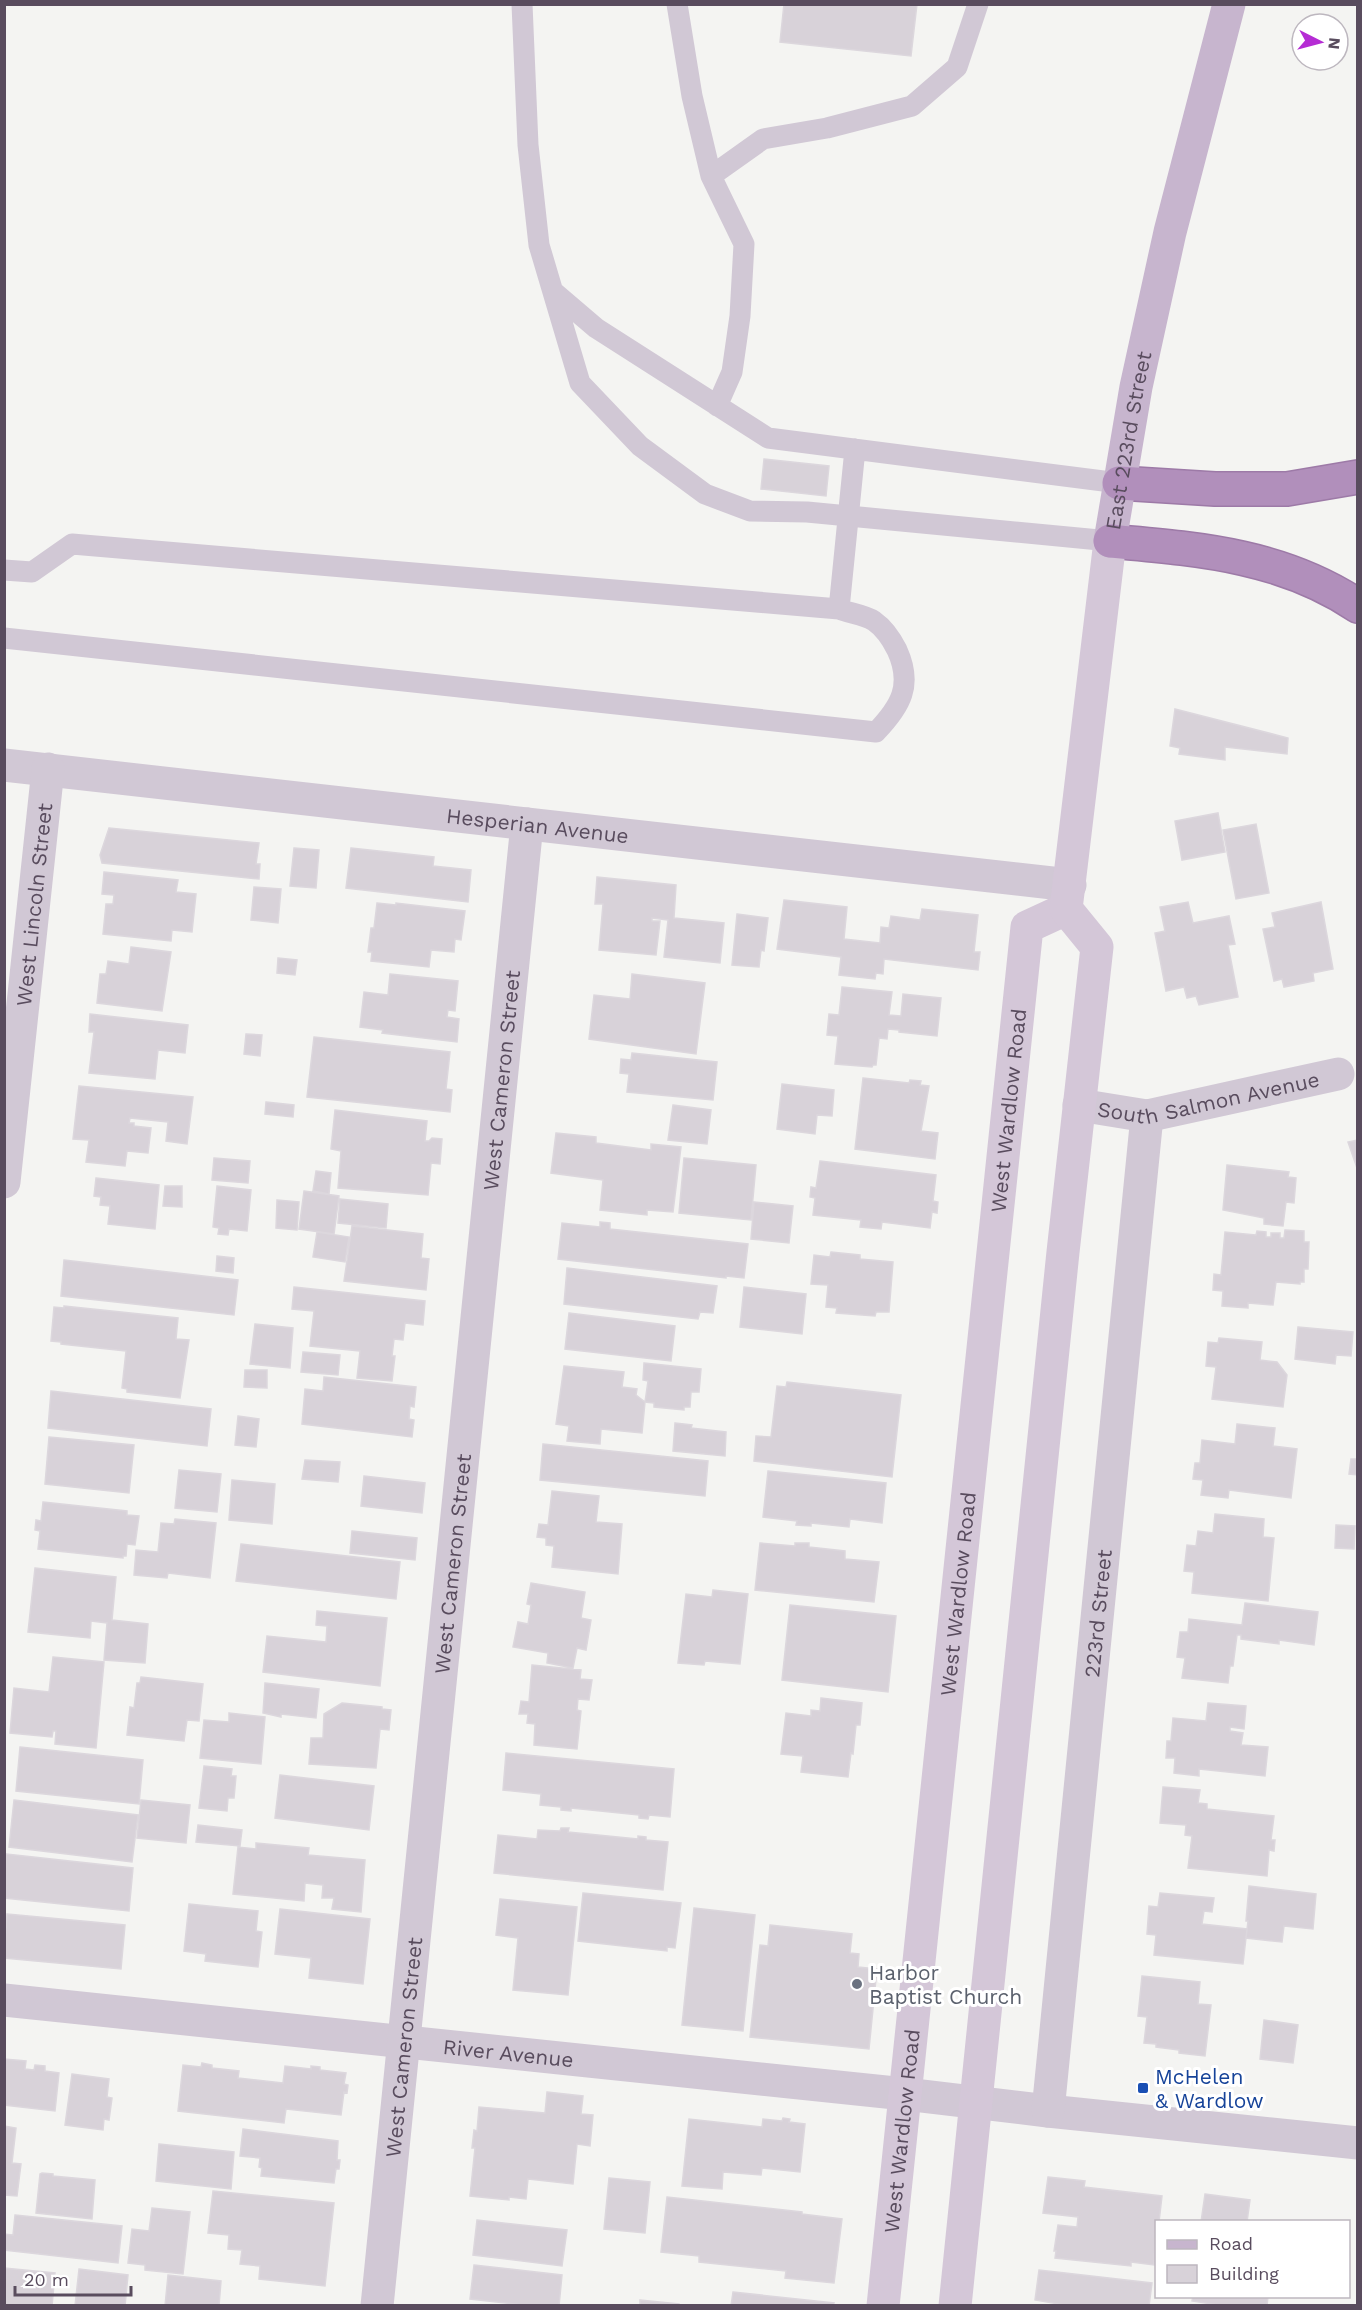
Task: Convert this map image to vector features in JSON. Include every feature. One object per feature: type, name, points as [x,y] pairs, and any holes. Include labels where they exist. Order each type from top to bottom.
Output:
[{"type":"highway","points":[[1119,483],[1215,489],[1287,489],[1358,477]]},
{"type":"highway","points":[[1110,541],[1206,550],[1263,562],[1313,581],[1358,606]]},
{"type":"main road","name":"East 223rd Street","points":[[1068,897],[1110,541],[1136,387],[1170,232],[1229,4]]},
{"type":"main road","points":[[955,2306],[1097,947],[1068,897]]},
{"type":"main road","name":"West Wardlow Road","points":[[883,2306],[1027,927],[1068,897]]},
{"type":"street","name":"Hesperian Avenue","points":[[4,765],[527,824],[1068,897]]},
{"type":"street","name":"West Lincoln Street","points":[[4,1182],[48,770]]},
{"type":"street","name":"West Cameron Street","points":[[378,2306],[527,824]]},
{"type":"street","name":"South Salmon Avenue","points":[[1079,1106],[1147,1116],[1338,1074]]},
{"type":"street","name":"223rd Street","points":[[1048,2111],[1147,1116]]},
{"type":"street","name":"River Avenue","points":[[4,2000],[1358,2143]]},
{"type":"lane","points":[[522,4],[528,145],[539,245],[580,383],[640,446],[705,494],[750,511],[849,516],[1110,541]]},
{"type":"lane","points":[[677,4],[692,96],[711,176],[744,244],[740,316],[732,372],[717,406]]},
{"type":"lane","points":[[711,176],[763,139],[827,128],[912,106],[957,67],[978,4]]},
{"type":"lane","points":[[555,293],[596,328],[768,438],[1119,483]]},
{"type":"lane","points":[[839,609],[855,449]]},
{"type":"lane","points":[[4,570],[32,572],[72,544],[839,609],[874,621],[891,639],[904,666],[904,691],[892,715],[876,732],[4,638]]},
{"type":"building","points":[[784,4],[917,4],[911,56],[780,42]]},
{"type":"building","points":[[764,459],[829,466],[826,496],[761,489]]},
{"type":"building","points":[[1175,709],[1288,738],[1287,754],[1225,747],[1225,760],[1179,754],[1180,748],[1170,746]]},
{"type":"building","points":[[1218,813],[1225,852],[1182,860],[1175,821]]},
{"type":"building","points":[[1256,824],[1269,893],[1236,899],[1223,830]]},
{"type":"building","points":[[109,828],[259,843],[256,864],[260,864],[259,879],[102,863],[100,855]]},
{"type":"building","points":[[294,848],[319,850],[316,888],[290,886]]},
{"type":"building","points":[[351,848],[434,857],[433,866],[471,870],[468,902],[346,888]]},
{"type":"building","points":[[104,872],[178,880],[176,892],[196,894],[192,932],[172,930],[171,941],[103,934],[106,904],[113,904],[114,895],[102,894]]},
{"type":"building","points":[[597,877],[676,885],[674,918],[724,923],[720,963],[664,957],[668,920],[652,918],[652,921],[660,921],[656,955],[599,950],[603,904],[595,904]]},
{"type":"building","points":[[254,887],[281,889],[278,923],[251,920]]},
{"type":"building","points":[[784,900],[847,907],[844,939],[880,943],[881,927],[889,928],[891,916],[920,920],[922,909],[978,915],[974,952],[980,952],[978,970],[884,959],[883,974],[876,973],[875,979],[839,975],[841,957],[777,949]]},
{"type":"building","points":[[1188,902],[1193,923],[1229,916],[1235,944],[1228,945],[1238,997],[1199,1005],[1196,996],[1187,998],[1184,987],[1166,991],[1155,933],[1165,931],[1160,907]]},
{"type":"building","points":[[1321,902],[1333,969],[1313,973],[1314,981],[1284,987],[1282,979],[1274,981],[1263,929],[1275,927],[1272,913]]},
{"type":"building","points":[[377,903],[465,911],[461,940],[455,939],[454,952],[431,950],[429,967],[371,961],[372,952],[368,952]]},
{"type":"building","points":[[737,914],[768,918],[764,951],[761,950],[759,967],[732,965]]},
{"type":"building","points":[[131,947],[171,952],[162,1011],[97,1003],[100,974],[106,974],[108,961],[129,964]]},
{"type":"building","points":[[278,958],[297,960],[295,975],[277,973]]},
{"type":"building","points":[[390,974],[458,981],[455,1011],[448,1010],[447,1017],[459,1019],[457,1042],[382,1033],[383,1030],[360,1027],[364,992],[388,995]]},
{"type":"building","points":[[632,974],[705,983],[696,1054],[589,1039],[594,995],[630,999]]},
{"type":"building","points":[[842,987],[892,992],[889,1015],[901,1016],[903,994],[941,998],[937,1036],[888,1029],[887,1039],[879,1038],[876,1065],[872,1067],[835,1064],[838,1036],[827,1035],[829,1014],[839,1015]]},
{"type":"building","points":[[90,1014],[188,1025],[185,1053],[158,1050],[155,1079],[89,1073],[94,1032],[89,1032]]},
{"type":"building","points":[[246,1034],[262,1035],[260,1056],[244,1054]]},
{"type":"building","points":[[314,1037],[450,1052],[446,1089],[452,1090],[450,1112],[307,1097]]},
{"type":"building","points":[[632,1053],[717,1062],[713,1100],[627,1092],[629,1074],[620,1073],[621,1059],[631,1060]]},
{"type":"building","points":[[863,1078],[909,1083],[910,1080],[921,1081],[920,1085],[929,1086],[921,1131],[938,1133],[935,1159],[855,1149]]},
{"type":"building","points":[[782,1084],[834,1090],[832,1116],[817,1115],[815,1134],[777,1129]]},
{"type":"building","points":[[79,1086],[193,1097],[187,1144],[166,1141],[168,1122],[130,1118],[129,1123],[134,1123],[134,1126],[151,1128],[148,1153],[127,1151],[125,1166],[86,1162],[89,1140],[73,1139]]},
{"type":"building","points":[[266,1102],[294,1105],[293,1117],[265,1114]]},
{"type":"building","points":[[673,1105],[711,1110],[707,1144],[668,1140]]},
{"type":"building","points":[[335,1110],[427,1121],[425,1141],[432,1138],[442,1139],[440,1164],[431,1163],[428,1195],[338,1188],[341,1151],[331,1149]]},
{"type":"building","points":[[556,1133],[596,1137],[596,1143],[651,1150],[651,1144],[681,1147],[673,1212],[647,1210],[647,1215],[600,1210],[603,1180],[551,1173]]},
{"type":"building","points":[[1358,1140],[1358,1171],[1348,1142]]},
{"type":"building","points":[[214,1158],[250,1161],[248,1183],[212,1180]]},
{"type":"building","points":[[684,1158],[756,1165],[751,1220],[679,1213]]},
{"type":"building","points":[[820,1161],[936,1175],[933,1201],[938,1202],[937,1213],[932,1212],[930,1228],[882,1222],[881,1229],[860,1227],[861,1220],[813,1215],[815,1198],[810,1197],[811,1187],[816,1188]]},
{"type":"building","points":[[1227,1165],[1289,1172],[1288,1177],[1296,1178],[1294,1203],[1286,1202],[1283,1226],[1264,1224],[1264,1218],[1223,1210]]},
{"type":"building","points":[[316,1171],[331,1173],[329,1194],[313,1191]]},
{"type":"building","points":[[96,1178],[159,1185],[155,1229],[108,1224],[110,1206],[100,1205],[101,1197],[94,1196]]},
{"type":"building","points":[[165,1186],[182,1186],[182,1207],[163,1206]]},
{"type":"building","points":[[217,1186],[251,1190],[247,1231],[229,1229],[228,1235],[218,1234],[219,1228],[213,1227]]},
{"type":"building","points":[[304,1191],[339,1196],[334,1234],[299,1229]]},
{"type":"building","points":[[340,1199],[388,1204],[386,1228],[338,1223]]},
{"type":"building","points":[[277,1200],[299,1202],[297,1230],[276,1228]]},
{"type":"building","points":[[754,1202],[793,1206],[789,1243],[751,1239]]},
{"type":"building","points":[[600,1222],[610,1223],[610,1229],[748,1244],[744,1278],[726,1276],[726,1278],[558,1259],[562,1223],[600,1227]]},
{"type":"building","points":[[352,1226],[423,1234],[421,1258],[429,1259],[426,1290],[344,1281]]},
{"type":"building","points":[[1285,1230],[1304,1231],[1304,1242],[1309,1242],[1308,1269],[1304,1269],[1304,1282],[1300,1284],[1276,1282],[1273,1305],[1248,1303],[1248,1308],[1222,1306],[1223,1291],[1213,1290],[1214,1274],[1221,1275],[1225,1232],[1256,1235],[1257,1231],[1266,1232],[1266,1237],[1271,1237],[1271,1233],[1280,1233],[1280,1238],[1284,1238]]},
{"type":"building","points":[[317,1232],[349,1237],[345,1262],[313,1257]]},
{"type":"building","points":[[831,1252],[860,1255],[860,1259],[893,1262],[889,1312],[876,1312],[875,1316],[836,1313],[837,1308],[826,1307],[828,1285],[811,1284],[814,1255],[830,1257]]},
{"type":"building","points":[[217,1256],[234,1258],[233,1273],[216,1271]]},
{"type":"building","points":[[64,1260],[238,1280],[234,1315],[61,1296]]},
{"type":"building","points":[[567,1268],[717,1286],[713,1313],[700,1312],[698,1319],[564,1304]]},
{"type":"building","points":[[294,1287],[425,1301],[423,1325],[405,1323],[403,1340],[394,1339],[392,1356],[395,1356],[392,1381],[357,1378],[360,1351],[310,1346],[314,1311],[292,1309]]},
{"type":"building","points":[[744,1287],[806,1294],[802,1334],[740,1327]]},
{"type":"building","points":[[64,1306],[178,1318],[176,1339],[189,1340],[180,1398],[127,1392],[127,1389],[122,1388],[126,1351],[51,1341],[54,1307],[64,1308]]},
{"type":"building","points":[[569,1313],[675,1326],[671,1361],[565,1349]]},
{"type":"building","points":[[255,1324],[293,1328],[290,1368],[250,1364]]},
{"type":"building","points":[[1298,1327],[1353,1332],[1351,1356],[1336,1355],[1335,1364],[1295,1359]]},
{"type":"building","points":[[1219,1338],[1262,1342],[1260,1360],[1277,1362],[1287,1375],[1283,1407],[1212,1399],[1216,1367],[1206,1366],[1208,1342],[1218,1343]]},
{"type":"building","points":[[303,1352],[340,1355],[338,1375],[301,1372]]},
{"type":"building","points":[[644,1363],[701,1369],[699,1392],[691,1392],[690,1407],[684,1407],[684,1410],[654,1407],[654,1403],[645,1402],[648,1381],[643,1380]]},
{"type":"building","points":[[564,1366],[624,1372],[622,1387],[637,1389],[636,1395],[645,1402],[642,1433],[601,1429],[600,1444],[567,1441],[569,1426],[556,1424]]},
{"type":"building","points":[[245,1370],[267,1370],[267,1388],[244,1387]]},
{"type":"building","points":[[324,1377],[416,1387],[414,1407],[410,1406],[409,1419],[414,1420],[412,1437],[302,1424],[305,1389],[323,1391]]},
{"type":"building","points":[[787,1382],[901,1395],[892,1477],[754,1461],[756,1436],[771,1437],[777,1386],[786,1387]]},
{"type":"building","points":[[51,1391],[211,1409],[207,1446],[48,1428]]},
{"type":"building","points":[[238,1416],[259,1419],[256,1447],[235,1445]]},
{"type":"building","points":[[675,1423],[692,1425],[691,1428],[726,1432],[725,1456],[673,1451]]},
{"type":"building","points":[[1237,1424],[1275,1428],[1273,1446],[1297,1449],[1291,1498],[1229,1490],[1228,1498],[1201,1495],[1203,1480],[1193,1479],[1195,1463],[1200,1463],[1202,1440],[1235,1444]]},
{"type":"building","points":[[49,1437],[134,1445],[129,1493],[45,1484]]},
{"type":"building","points":[[543,1444],[708,1461],[705,1496],[540,1480]]},
{"type":"building","points":[[1351,1459],[1358,1459],[1358,1475],[1349,1474]]},
{"type":"building","points":[[305,1460],[340,1462],[338,1482],[302,1479]]},
{"type":"building","points":[[179,1470],[221,1474],[217,1512],[175,1508]]},
{"type":"building","points":[[768,1471],[886,1483],[882,1523],[850,1519],[849,1527],[811,1523],[811,1526],[796,1525],[797,1521],[763,1517]]},
{"type":"building","points":[[364,1476],[425,1483],[422,1513],[361,1506]]},
{"type":"building","points":[[232,1480],[275,1484],[272,1524],[229,1520]]},
{"type":"building","points":[[552,1491],[599,1496],[596,1522],[622,1524],[618,1574],[552,1567],[554,1546],[546,1545],[546,1538],[537,1537],[539,1524],[548,1525]]},
{"type":"building","points":[[43,1502],[127,1511],[127,1515],[139,1516],[135,1545],[127,1544],[126,1556],[123,1558],[38,1549],[40,1531],[35,1530],[36,1520],[41,1521]]},
{"type":"building","points":[[1215,1514],[1264,1519],[1263,1537],[1274,1538],[1268,1601],[1192,1593],[1194,1572],[1184,1571],[1187,1545],[1196,1546],[1198,1531],[1213,1533]]},
{"type":"building","points":[[175,1519],[216,1523],[210,1578],[168,1573],[167,1578],[134,1575],[136,1550],[158,1552],[161,1523],[174,1524]]},
{"type":"building","points":[[1336,1525],[1355,1526],[1354,1549],[1335,1548]]},
{"type":"building","points":[[352,1531],[417,1538],[415,1560],[350,1553]]},
{"type":"building","points":[[760,1543],[795,1546],[795,1543],[809,1543],[809,1547],[845,1551],[845,1559],[879,1562],[874,1602],[755,1590]]},
{"type":"building","points":[[241,1544],[400,1562],[396,1599],[236,1581]]},
{"type":"building","points":[[35,1568],[116,1577],[112,1620],[148,1624],[145,1663],[104,1660],[107,1623],[91,1621],[90,1638],[28,1632]]},
{"type":"building","points":[[531,1583],[585,1592],[581,1618],[591,1620],[586,1650],[577,1648],[573,1668],[547,1663],[548,1653],[513,1647],[518,1622],[528,1624],[531,1605],[527,1604]]},
{"type":"building","points":[[713,1590],[748,1594],[740,1664],[705,1661],[704,1665],[678,1663],[686,1594],[712,1597]]},
{"type":"building","points":[[1245,1603],[1318,1612],[1314,1645],[1279,1640],[1279,1644],[1241,1639],[1241,1635],[1237,1635],[1228,1683],[1182,1678],[1185,1658],[1177,1657],[1180,1632],[1188,1632],[1189,1619],[1242,1625]]},
{"type":"building","points":[[790,1605],[896,1616],[888,1692],[782,1680]]},
{"type":"building","points":[[317,1611],[387,1618],[380,1686],[263,1672],[267,1636],[326,1642],[327,1626],[316,1625]]},
{"type":"building","points":[[53,1657],[104,1662],[96,1748],[55,1744],[56,1731],[53,1731],[52,1737],[10,1733],[14,1688],[49,1692]]},
{"type":"building","points":[[532,1665],[581,1670],[580,1679],[592,1680],[589,1700],[578,1699],[577,1710],[581,1711],[577,1749],[534,1745],[535,1724],[527,1723],[528,1714],[519,1714],[521,1701],[529,1702]]},
{"type":"building","points":[[141,1677],[203,1684],[199,1721],[187,1720],[184,1741],[127,1735],[130,1707],[134,1708],[137,1683],[140,1683]]},
{"type":"building","points":[[265,1683],[319,1689],[316,1718],[281,1714],[281,1717],[263,1713]]},
{"type":"building","points":[[821,1698],[862,1703],[860,1725],[856,1725],[848,1777],[801,1772],[803,1756],[781,1754],[786,1713],[811,1716],[811,1710],[820,1711]]},
{"type":"building","points":[[342,1703],[391,1710],[389,1730],[380,1729],[376,1768],[309,1764],[311,1738],[323,1738],[324,1714]]},
{"type":"building","points":[[1208,1703],[1246,1706],[1244,1729],[1230,1727],[1230,1731],[1243,1733],[1241,1745],[1268,1747],[1265,1776],[1199,1769],[1199,1776],[1174,1773],[1175,1758],[1166,1758],[1167,1741],[1171,1741],[1173,1718],[1206,1721]]},
{"type":"building","points":[[229,1713],[265,1717],[261,1764],[200,1758],[204,1720],[229,1722]]},
{"type":"building","points":[[20,1747],[143,1760],[139,1804],[16,1791]]},
{"type":"building","points":[[506,1753],[674,1769],[670,1817],[649,1815],[648,1819],[639,1818],[639,1815],[571,1808],[571,1811],[561,1810],[561,1807],[540,1805],[541,1794],[503,1790]]},
{"type":"building","points":[[204,1766],[232,1769],[231,1776],[236,1776],[234,1798],[228,1798],[227,1811],[199,1808]]},
{"type":"building","points":[[280,1775],[374,1786],[369,1830],[275,1818]]},
{"type":"building","points":[[1163,1787],[1200,1790],[1198,1803],[1207,1804],[1207,1809],[1274,1816],[1271,1840],[1275,1840],[1274,1851],[1269,1850],[1267,1876],[1188,1868],[1192,1836],[1185,1835],[1186,1825],[1160,1823]]},
{"type":"building","points":[[14,1800],[138,1815],[132,1862],[9,1847]]},
{"type":"building","points":[[141,1800],[190,1805],[186,1843],[137,1838]]},
{"type":"building","points":[[198,1825],[242,1830],[240,1846],[196,1842]]},
{"type":"building","points":[[561,1828],[569,1828],[568,1832],[638,1839],[638,1836],[646,1837],[646,1840],[668,1842],[663,1890],[494,1873],[498,1835],[537,1839],[538,1830],[560,1831]]},
{"type":"building","points":[[256,1843],[309,1848],[308,1855],[365,1860],[361,1912],[332,1909],[334,1898],[322,1898],[323,1885],[305,1883],[304,1901],[233,1894],[238,1847],[256,1849]]},
{"type":"building","points":[[6,1854],[133,1868],[129,1911],[4,1898]]},
{"type":"building","points":[[1249,1886],[1316,1894],[1313,1929],[1284,1926],[1282,1942],[1246,1938]]},
{"type":"building","points":[[583,1893],[681,1903],[675,1948],[667,1947],[667,1951],[578,1941]]},
{"type":"building","points":[[1160,1893],[1214,1898],[1212,1912],[1204,1911],[1202,1924],[1247,1929],[1243,1964],[1154,1955],[1156,1935],[1147,1934],[1149,1906],[1158,1907]]},
{"type":"building","points":[[500,1899],[577,1907],[568,1995],[513,1990],[518,1938],[496,1935]]},
{"type":"building","points":[[189,1904],[258,1911],[256,1931],[262,1932],[258,1967],[205,1961],[206,1954],[184,1951]]},
{"type":"building","points":[[694,1908],[755,1915],[743,2031],[682,2025]]},
{"type":"building","points":[[280,1909],[370,1919],[363,1984],[309,1978],[311,1958],[275,1954]]},
{"type":"building","points":[[7,1914],[125,1925],[121,1969],[4,1958]]},
{"type":"building","points":[[770,1925],[852,1934],[850,1953],[859,1954],[858,1967],[877,1969],[869,2049],[750,2037],[760,1945],[768,1946]]},
{"type":"building","points":[[1142,1976],[1200,1982],[1198,2004],[1211,2005],[1205,2056],[1179,2053],[1179,2050],[1144,2043],[1147,2017],[1138,2016]]},
{"type":"building","points":[[1264,2020],[1298,2025],[1293,2063],[1260,2059]]},
{"type":"building","points":[[4,2059],[26,2061],[25,2069],[34,2070],[35,2065],[45,2066],[45,2071],[59,2073],[55,2111],[4,2105]]},
{"type":"building","points":[[202,2063],[212,2065],[212,2068],[239,2071],[238,2078],[283,2083],[285,2066],[311,2069],[311,2066],[320,2067],[320,2070],[346,2073],[344,2084],[348,2085],[347,2093],[344,2092],[341,2115],[286,2109],[284,2123],[178,2111],[183,2065],[201,2067]]},
{"type":"building","points":[[72,2074],[109,2079],[107,2097],[112,2098],[109,2120],[104,2119],[103,2130],[65,2125]]},
{"type":"building","points":[[547,2092],[583,2096],[581,2114],[593,2115],[590,2146],[577,2144],[573,2184],[528,2179],[526,2199],[509,2197],[509,2200],[470,2196],[475,2148],[472,2148],[474,2130],[477,2131],[479,2107],[545,2113]]},
{"type":"building","points":[[783,2118],[790,2119],[789,2122],[805,2124],[800,2172],[762,2168],[761,2175],[723,2172],[722,2189],[682,2186],[689,2119],[762,2127],[763,2119],[782,2121]]},
{"type":"building","points":[[4,2126],[16,2128],[12,2163],[21,2164],[17,2196],[4,2195]]},
{"type":"building","points":[[243,2129],[338,2141],[337,2160],[340,2160],[334,2183],[261,2176],[260,2158],[240,2156]]},
{"type":"building","points":[[159,2144],[234,2152],[231,2189],[156,2181]]},
{"type":"building","points":[[40,2174],[95,2180],[92,2219],[36,2213]]},
{"type":"building","points":[[1048,2177],[1085,2181],[1084,2187],[1162,2196],[1159,2220],[1155,2220],[1154,2265],[1131,2262],[1131,2266],[1055,2258],[1058,2225],[1077,2227],[1078,2217],[1043,2213]]},
{"type":"building","points":[[609,2178],[650,2182],[645,2233],[604,2229]]},
{"type":"building","points":[[213,2191],[334,2203],[325,2286],[259,2279],[260,2266],[240,2264],[242,2250],[228,2249],[229,2235],[208,2233]]},
{"type":"building","points":[[1205,2194],[1250,2200],[1247,2220],[1201,2220]]},
{"type":"building","points":[[667,2197],[802,2212],[802,2214],[842,2219],[834,2283],[785,2278],[786,2271],[699,2262],[699,2256],[661,2252]]},
{"type":"building","points":[[152,2208],[190,2212],[183,2274],[145,2270],[145,2265],[128,2263],[132,2229],[149,2231]]},
{"type":"building","points":[[15,2215],[122,2226],[118,2263],[4,2250],[4,2234],[13,2235]]},
{"type":"building","points":[[477,2220],[567,2230],[562,2266],[473,2255]]},
{"type":"building","points":[[474,2265],[562,2275],[559,2306],[532,2306],[470,2299]]},
{"type":"building","points":[[4,2268],[55,2273],[52,2306],[4,2306]]},
{"type":"building","points":[[79,2269],[128,2275],[125,2306],[75,2306]]},
{"type":"building","points":[[1039,2270],[1152,2283],[1149,2306],[1070,2306],[1035,2300]]},
{"type":"building","points":[[168,2275],[221,2281],[219,2306],[165,2306]]},
{"type":"building","points":[[733,2292],[834,2303],[833,2306],[731,2306]]},
{"type":"building","points":[[1193,2298],[1268,2298],[1267,2306],[1224,2306],[1192,2301]]},
{"type":"building","points":[[640,2300],[679,2304],[679,2306],[640,2306]]},
{"type":"place","name":"Harbor Baptist Church","points":[[857,1984]]},
{"type":"place","name":"McHelen & Wardlow","points":[[1143,2088]]}]
